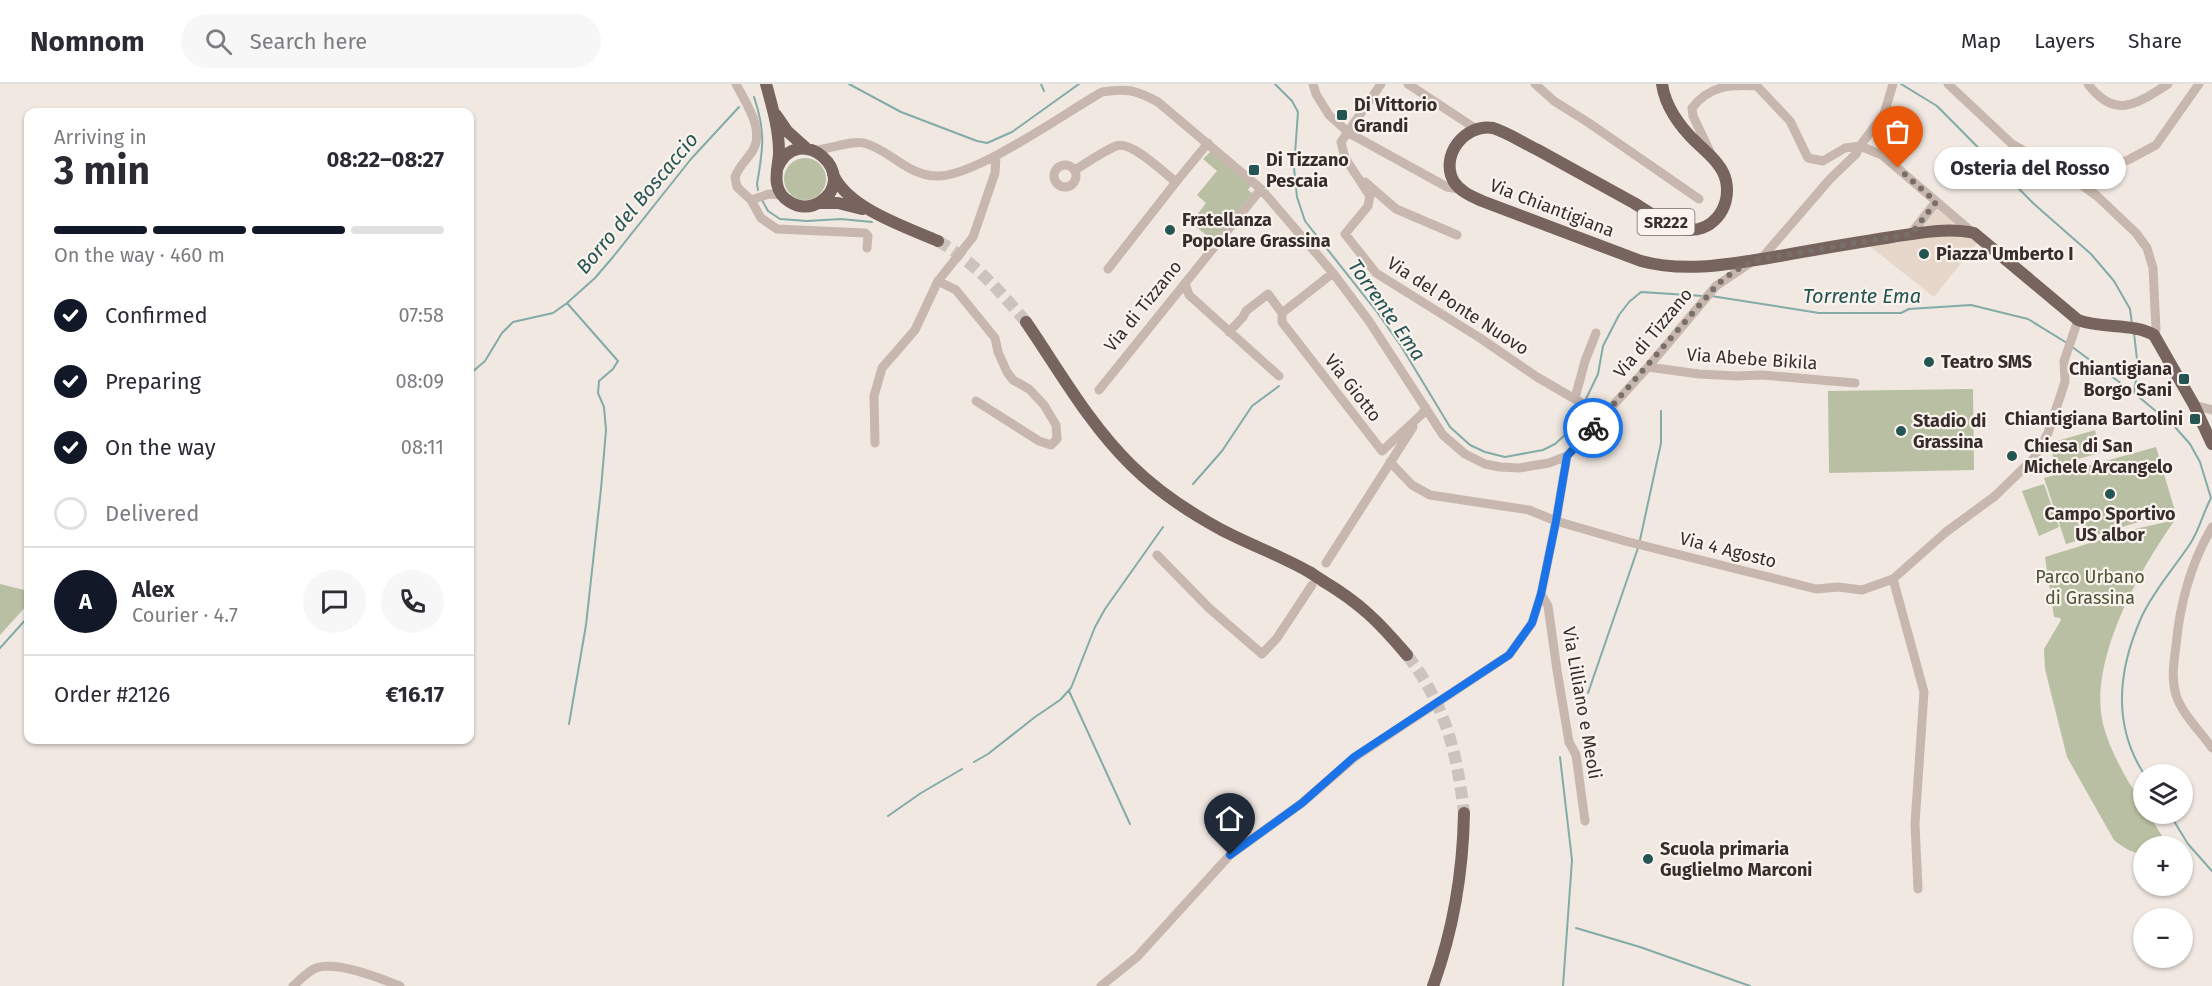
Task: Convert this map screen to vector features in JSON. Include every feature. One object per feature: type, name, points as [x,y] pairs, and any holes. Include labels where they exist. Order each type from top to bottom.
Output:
[{"type":"main road","points":[[766,84],[778,136],[777,175],[782,195],[790,202],[800,206],[838,203],[875,212]]},
{"type":"main road","name":"Via Chiantigiana","points":[[1476,129],[1489,127],[1505,133],[1669,223],[1684,229],[1696,229],[1709,225],[1718,218],[1727,199],[1727,182],[1725,175],[1712,158],[1676,119],[1664,94],[1662,84]]},
{"type":"main road","points":[[771,103],[787,131],[810,150],[823,155],[838,184],[849,196],[875,212],[938,241]]},
{"type":"main road","points":[[1460,189],[1452,176],[1450,162],[1452,152],[1462,137],[1476,129]]},
{"type":"main road","points":[[777,175],[783,160],[791,153],[810,150]]},
{"type":"main road","points":[[818,203],[830,192],[833,172]]},
{"type":"main road","name":"Via Chiantigiana","points":[[1460,189],[1482,201],[1652,264],[1681,267],[1701,267],[1758,260],[1911,234],[1962,231],[1974,233]]},
{"type":"main road","points":[[1974,233],[2076,326],[2090,325],[2149,333],[2194,405],[2212,444]]},
{"type":"main road","points":[[1026,322],[1089,414],[1130,465],[1152,484],[1221,529],[1352,599],[1382,625],[1407,655]]},
{"type":"main road","points":[[1433,986],[1443,959],[1456,893],[1464,845],[1464,813]]},
{"type":"street","points":[[736,84],[754,121],[757,135],[752,152],[742,162],[735,177],[737,187],[751,200],[761,218],[777,229],[865,233],[868,236],[867,249]]},
{"type":"street","points":[[1313,84],[1316,94],[1329,115],[1349,133],[1447,187],[1460,189]]},
{"type":"street","points":[[1349,133],[1381,84]]},
{"type":"street","points":[[1408,84],[1476,129]]},
{"type":"street","points":[[1535,84],[1554,101],[1699,199]]},
{"type":"street","points":[[2088,84],[2103,100],[2119,106],[2148,97],[2168,84]]},
{"type":"street","points":[[2072,178],[2127,160],[2156,145],[2199,84]]},
{"type":"street","points":[[1712,158],[1693,116],[1692,108],[1699,99],[1717,88],[1732,85],[1756,85],[1790,121],[1808,158],[1823,161],[1845,148],[1860,146],[1882,155],[1974,233]]},
{"type":"street","points":[[1950,85],[2012,144],[2072,178],[2119,216],[2136,233],[2146,248],[2153,268],[2156,329],[2149,333]]},
{"type":"street","name":"Via di Tizzano","points":[[1567,456],[1648,367],[1716,286],[1758,260],[1830,179],[1856,154],[1884,114],[1890,86]]},
{"type":"street","points":[[810,150],[867,144],[920,174],[938,176],[964,170],[996,156],[1102,92],[1121,89],[1144,94],[1158,102],[1262,189],[1333,273],[1369,321],[1423,411],[1443,435],[1466,454],[1485,464],[1500,467],[1519,468],[1549,463],[1567,456]]},
{"type":"street","name":"Via del Ponte Nuovo","points":[[1349,133],[1341,142],[1346,158],[1370,196],[1370,201],[1345,234],[1376,273],[1480,338],[1537,377],[1592,409],[1606,414]]},
{"type":"street","points":[[1108,269],[1208,143]]},
{"type":"street","points":[[833,172],[833,160],[836,155],[840,150],[853,144]]},
{"type":"street","points":[[1075,170],[1118,145],[1128,146],[1176,182]]},
{"type":"street","points":[[875,443],[874,396],[882,368],[915,330],[938,280],[973,237],[994,173],[996,156]]},
{"type":"street","points":[[1355,173],[1396,209],[1458,235]]},
{"type":"street","points":[[751,200],[763,195],[773,187],[777,175]]},
{"type":"street","name":"Via di Tizzano","points":[[1099,390],[1262,189]]},
{"type":"street","points":[[763,195],[782,195]]},
{"type":"street","points":[[1911,234],[1936,202]]},
{"type":"street","points":[[1282,314],[1333,273]]},
{"type":"street","points":[[938,280],[956,290],[995,338],[998,352],[1007,372],[1013,380],[1029,389],[1044,405],[1056,425],[1057,439],[1052,445],[1039,441],[976,401]]},
{"type":"street","points":[[1185,284],[1189,295],[1279,376]]},
{"type":"street","points":[[1177,293],[1189,295]]},
{"type":"street","name":"Via Giotto","points":[[1229,332],[1246,311],[1268,294],[1282,314],[1282,322],[1382,451],[1423,411]]},
{"type":"street","points":[[1918,889],[1915,824],[1924,692],[1893,579],[1937,539],[1995,496],[2034,458],[2048,433],[2065,382],[2064,361],[2076,326]]},
{"type":"street","points":[[1577,399],[1585,361],[1596,333]]},
{"type":"street","name":"Via Abebe Bikila","points":[[1648,367],[1699,374],[1762,375],[1855,382]]},
{"type":"street","points":[[2194,405],[2212,410]]},
{"type":"street","points":[[1326,563],[1423,411]]},
{"type":"street","points":[[1101,986],[1137,957],[1230,855],[1302,803],[1354,757],[1509,655],[1532,623],[1541,594],[1567,456]]},
{"type":"street","name":"Via 4 Agosto","points":[[1390,462],[1412,485],[1430,495],[1529,510],[1556,521],[1816,589],[1838,586],[1862,590],[1893,579]]},
{"type":"street","points":[[2212,527],[2203,543],[2187,586],[2178,619],[2172,673],[2177,698],[2212,748]]},
{"type":"street","points":[[1157,555],[1209,608],[1262,654],[1276,638],[1315,580]]},
{"type":"street","name":"Via Lilliano e Meoli","points":[[1541,594],[1548,606],[1569,742],[1576,755],[1585,821]]},
{"type":"street","points":[[294,986],[313,969],[327,966],[339,967],[400,986]]},
{"type":"green space","points":[[1210,152],[1215,152],[1251,185],[1248,190],[1252,193],[1214,241],[1191,223],[1206,203],[1197,195],[1217,171],[1203,159]]},
{"type":"green space","points":[[805,158],[813,159],[820,164],[825,171],[825,187],[820,194],[813,199],[805,200],[797,199],[790,194],[785,187],[784,179],[785,171],[790,164],[797,159]]},
{"type":"green space","name":"Stadio di Grassina","points":[[1973,389],[1974,470],[1829,473],[1828,391]]},
{"type":"green space","points":[[2095,430],[2100,453],[2055,465],[2050,443]]},
{"type":"green space","name":"Campo Sportivo US albor","points":[[2156,447],[2175,511],[2066,544],[2044,478]]},
{"type":"green space","points":[[2044,484],[2059,527],[2039,536],[2022,491]]},
{"type":"green space","name":"Parco Urbano di Grassina","points":[[2175,520],[2131,592],[2108,650],[2102,678],[2101,706],[2105,731],[2109,744],[2133,788],[2133,824],[2155,824],[2162,836],[2133,836],[2133,851],[2114,840],[2067,757],[2045,669],[2044,649],[2061,620],[2054,617],[2045,557],[2135,529]]},
{"type":"green space","points":[[0,584],[24,590],[24,608],[0,635]]},
{"type":"shaded area","name":"Piazza Umberto I","points":[[1933,197],[1982,237],[1934,297],[1867,244],[1906,232]]},
{"type":"waterway","name":"Torrente Ema","points":[[849,84],[901,112],[987,143],[1012,132],[1079,84]]},
{"type":"waterway","points":[[1041,84],[1044,91]]},
{"type":"waterway","name":"Torrente Ema","points":[[1275,84],[1292,101],[1298,112],[1294,168],[1297,197],[1305,221],[1401,346],[1450,427],[1470,445],[1505,457],[1543,450],[1555,444],[1567,433],[1582,408]]},
{"type":"waterway","points":[[1901,84],[1937,106],[2034,204],[2091,254],[2114,281],[2130,309],[2132,324]]},
{"type":"waterway","points":[[754,97],[762,131],[758,190]]},
{"type":"waterway","name":"Borro del Boscaccio","points":[[474,371],[485,361],[502,333],[513,322],[553,313],[595,278],[691,159],[739,107]]},
{"type":"waterway","points":[[762,200],[768,211],[780,219],[807,221],[841,219],[872,222]]},
{"type":"waterway","name":"Torrente Ema","points":[[1584,403],[1598,374],[1603,346],[1619,315],[1629,302],[1641,292],[1703,296]]},
{"type":"waterway","name":"Torrente Ema","points":[[1711,296],[1819,313],[1901,313],[1909,309],[1971,305],[2028,319],[2067,343]]},
{"type":"waterway","points":[[567,303],[618,361],[613,369],[599,381],[598,393],[604,407],[606,430],[601,489],[586,625],[569,724]]},
{"type":"waterway","points":[[2134,333],[2138,368],[2134,392]]},
{"type":"waterway","name":"Torrente Ema","points":[[2071,346],[2175,427],[2190,444],[2200,462],[2211,498],[2193,539],[2147,606],[2128,656],[2122,696],[2123,716],[2127,736],[2139,764]]},
{"type":"waterway","points":[[1193,484],[1222,451],[1252,406],[1279,386]]},
{"type":"waterway","points":[[1640,540],[1661,443],[1661,411]]},
{"type":"waterway","points":[[974,762],[1060,700],[1071,688],[1095,627],[1105,609],[1163,527]]},
{"type":"waterway","points":[[1588,693],[1638,548]]},
{"type":"waterway","name":"Borro del Boscaccio","points":[[0,648],[24,621]]},
{"type":"waterway","points":[[1069,691],[1130,824]]},
{"type":"waterway","points":[[1560,757],[1572,860],[1563,986]]},
{"type":"waterway","points":[[888,816],[962,769]]},
{"type":"waterway","name":"Torrente Ema","points":[[2176,824],[2188,844],[2212,871]]},
{"type":"waterway","points":[[1576,928],[1640,947],[1750,986]]},
{"type":"tunnel","points":[[938,241],[974,267],[1026,322]]},
{"type":"tunnel","points":[[1407,655],[1420,673],[1440,710],[1453,749],[1464,813]]},
{"type":"way so far","points":[[1593,428],[1716,286],[1732,274],[1761,259],[1911,234],[1936,202],[1898,168]]},
{"type":"place","name":"Di Vittorio Grandi","points":[[1342,115]]},
{"type":"place","name":"Osteria del Rosso","points":[[1898,168]]},
{"type":"place","name":"Di Tizzano Pescaia","points":[[1254,170]]},
{"type":"place","name":"Fratellanza Popolare Grassina","points":[[1170,230]]},
{"type":"place","name":"Piazza Umberto I","points":[[1924,254]]},
{"type":"place","name":"Teatro SMS","points":[[1929,362]]},
{"type":"place","name":"Chiantigiana Borgo Sani","points":[[2184,379]]},
{"type":"place","name":"Chiantigiana Bartolini","points":[[2195,419]]},
{"type":"place","name":"Stadio di Grassina","points":[[1901,431]]},
{"type":"place","name":"Chiesa di San Michele Arcangelo","points":[[2012,456]]},
{"type":"place","name":"Campo Sportivo US albor","points":[[2110,494]]},
{"type":"place","name":"Scuola primaria Guglielmo Marconi","points":[[1648,859]]},
{"type":"route","points":[[1230,855],[1302,803],[1354,757],[1509,655],[1532,623],[1541,594],[1567,456],[1593,428]]}]
